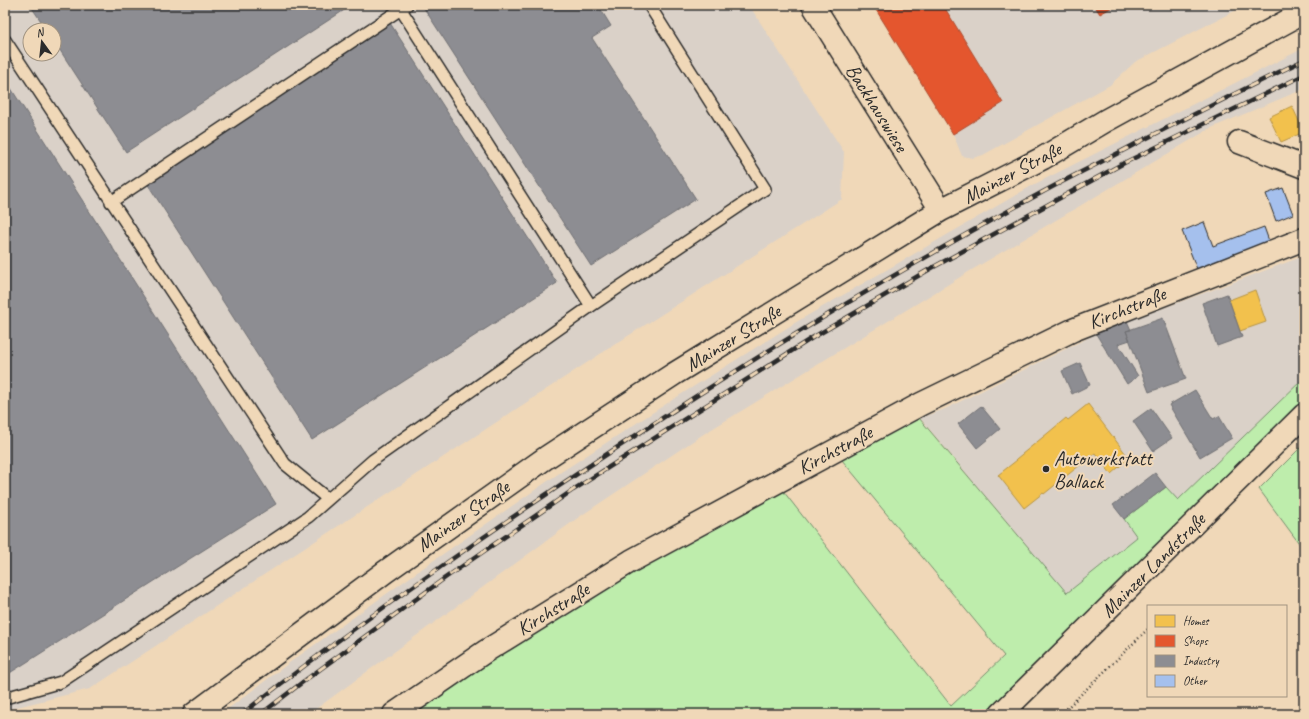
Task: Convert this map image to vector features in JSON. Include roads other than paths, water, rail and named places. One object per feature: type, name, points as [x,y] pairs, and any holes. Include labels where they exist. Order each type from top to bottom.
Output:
[{"type":"street","name":"Backhauswiese","points":[[813,5],[941,210]]},
{"type":"street","name":"Mainzer Straße","points":[[194,714],[385,572],[547,457],[674,374],[941,210],[1043,158],[1105,121],[1304,12]]},
{"type":"street","points":[[1239,142],[1304,167]]},
{"type":"street","name":"Kirchstraße","points":[[394,714],[486,651],[631,561],[921,404],[1073,330],[1304,239]]},
{"type":"street","name":"Mainzer Landstraße","points":[[1001,714],[1304,415]]},
{"type":"lane","points":[[5,698],[61,682],[308,517],[373,460],[591,306],[765,189],[649,5]]},
{"type":"lane","points":[[111,202],[402,6],[591,306]]},
{"type":"lane","points":[[5,40],[285,464],[328,499]]},
{"type":"railway","points":[[242,714],[334,643],[428,575],[621,445],[776,346],[881,283],[1041,193],[1141,141],[1304,60]]},
{"type":"railway","points":[[261,714],[445,578],[573,490],[812,338],[930,269],[1124,163],[1304,75]]},
{"type":"place","name":"Autowerkstatt Ballack","points":[[1046,469]]}]
